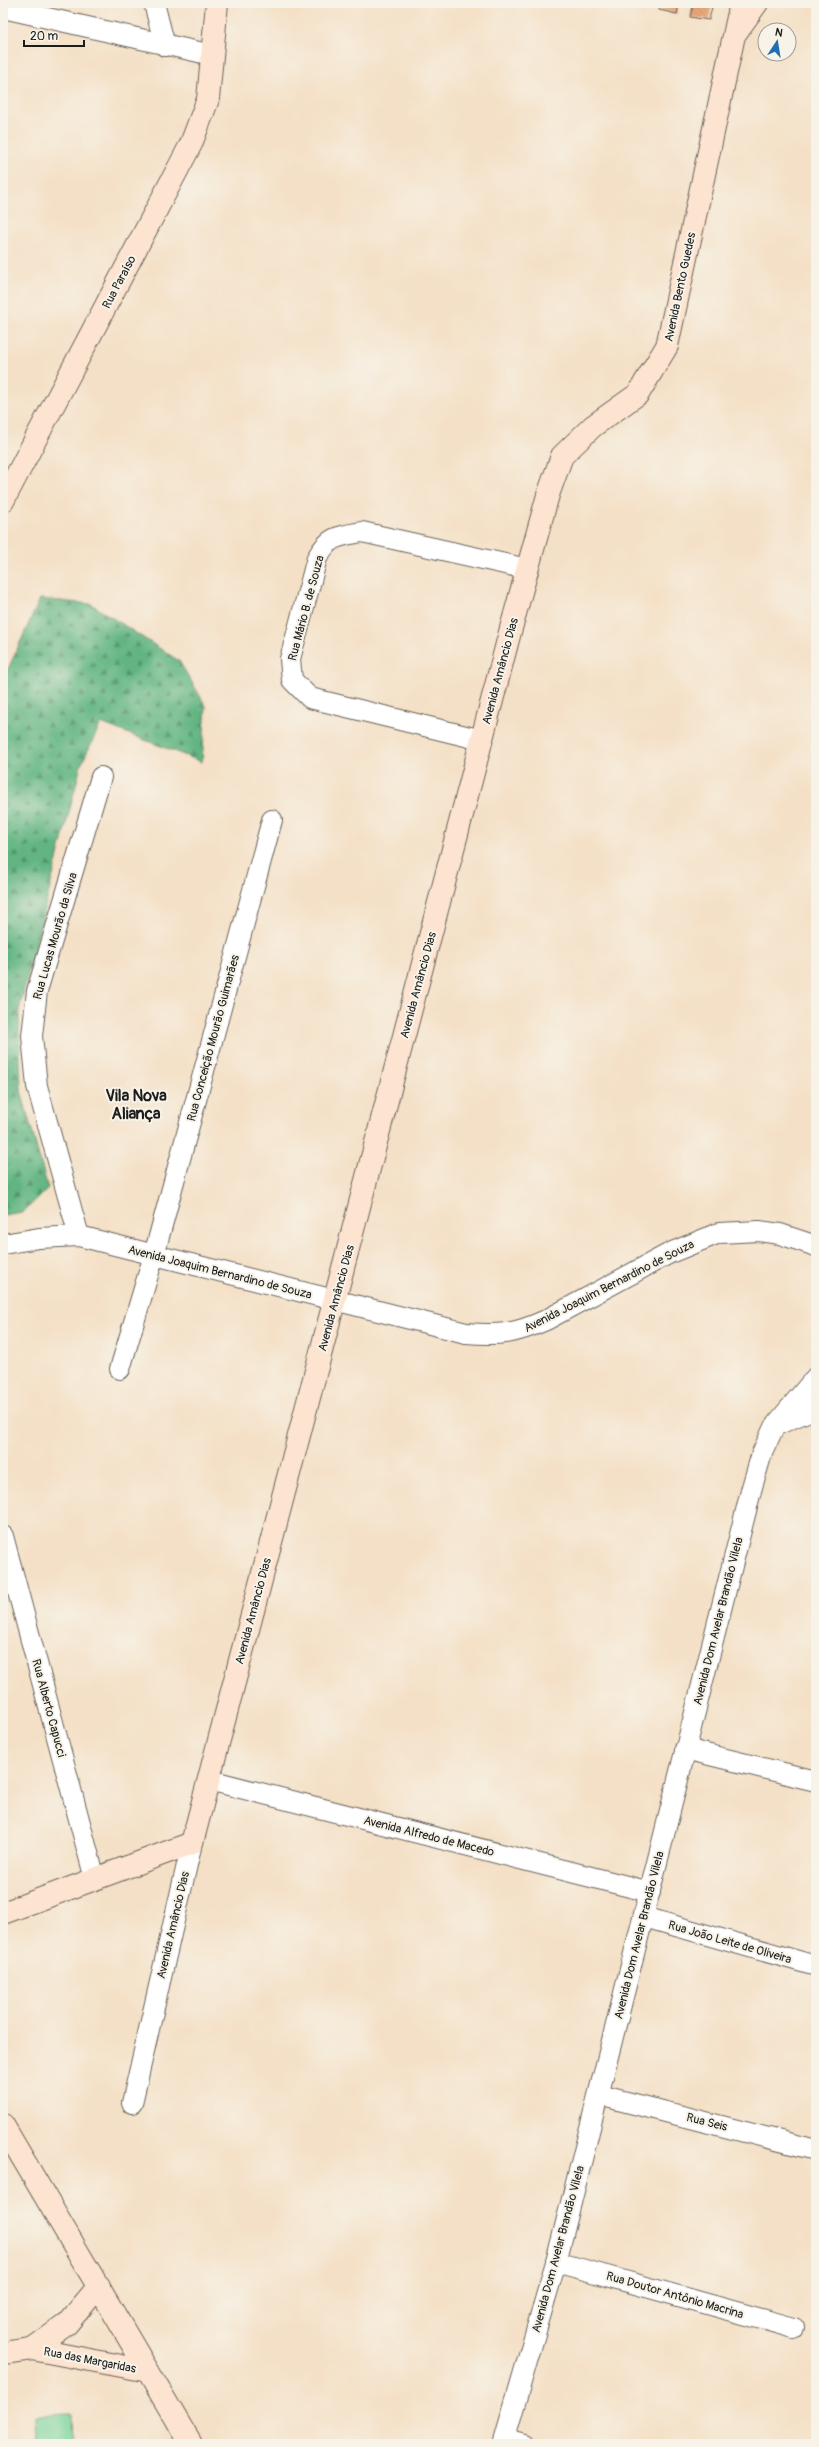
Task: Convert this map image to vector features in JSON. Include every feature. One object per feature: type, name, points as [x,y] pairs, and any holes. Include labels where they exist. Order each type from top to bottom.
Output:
[{"type":"street","points":[[154,3],[165,46]]},
{"type":"street","name":"Rua Paraíso","points":[[3,501],[191,144],[208,99],[217,3]]},
{"type":"street","name":"Avenida Bento Guedes","points":[[548,495],[562,456],[593,426],[638,394],[667,346],[732,37],[741,3]]},
{"type":"street","name":"Avenida Bento Guedes","points":[[732,37],[757,3]]},
{"type":"street","points":[[3,8],[165,46],[212,55]]},
{"type":"street","name":"Avenida Amâncio Dias","points":[[132,2104],[192,1843],[527,569],[548,495]]},
{"type":"street","name":"Rua Mário B. de Souza","points":[[482,740],[310,698],[292,680],[290,660],[292,652],[317,558],[325,543],[343,535],[362,532],[527,569]]},
{"type":"street","name":"Rua Lucas Mourão da Silva","points":[[79,1236],[38,1086],[32,1036],[37,991],[101,777]]},
{"type":"street","name":"Rua Conceição Mourão Guimarães","points":[[120,1369],[154,1255],[272,820]]},
{"type":"street","name":"Avenida Joaquim Bernardino de Souza","points":[[3,1244],[39,1238],[79,1236],[466,1333],[497,1336],[529,1328],[670,1253],[719,1233],[759,1231],[780,1234],[816,1246]]},
{"type":"street","name":"Avenida Dom Avelar Brandão Vilela","points":[[504,2441],[556,2262],[752,1487],[762,1453],[774,1427],[816,1377]]},
{"type":"street","points":[[774,1427],[816,1408]]},
{"type":"street","name":"Rua Alberto Capucci","points":[[3,1536],[96,1879]]},
{"type":"street","points":[[685,1749],[816,1781]]},
{"type":"street","name":"Avenida Alfredo de Macedo","points":[[209,1780],[650,1892]]},
{"type":"street","points":[[3,1913],[192,1843]]},
{"type":"street","name":"Rua João Leite de Oliveira","points":[[644,1917],[816,1966]]},
{"type":"street","name":"Rua Seis","points":[[599,2095],[816,2150]]},
{"type":"street","points":[[3,2125],[191,2444]]},
{"type":"street","name":"Rua Doutor Antônio Macrina","points":[[556,2262],[794,2328]]},
{"type":"street","name":"Rua das Margaridas","points":[[32,2349],[67,2324],[98,2286]]},
{"type":"street","name":"Rua das Margaridas","points":[[3,2353],[32,2349],[148,2371]]},
{"type":"street","points":[[504,2441],[526,2444]]},
{"type":"green space","points":[[40,599],[91,604],[179,661],[206,706],[202,762],[101,723],[81,765],[19,1010],[21,1091],[48,1189],[23,1212],[3,1215],[3,680]]},
{"type":"green space","points":[[72,2414],[73,2444],[36,2444],[35,2415]]},
{"type":"building","points":[[623,3],[645,3],[644,8]]},
{"type":"building","points":[[660,3],[679,3],[677,14],[659,10]]},
{"type":"building","points":[[694,3],[713,3],[709,20],[690,17]]},
{"type":"district","name":"Vila Nova Aliança","points":[[136,1104]]}]
